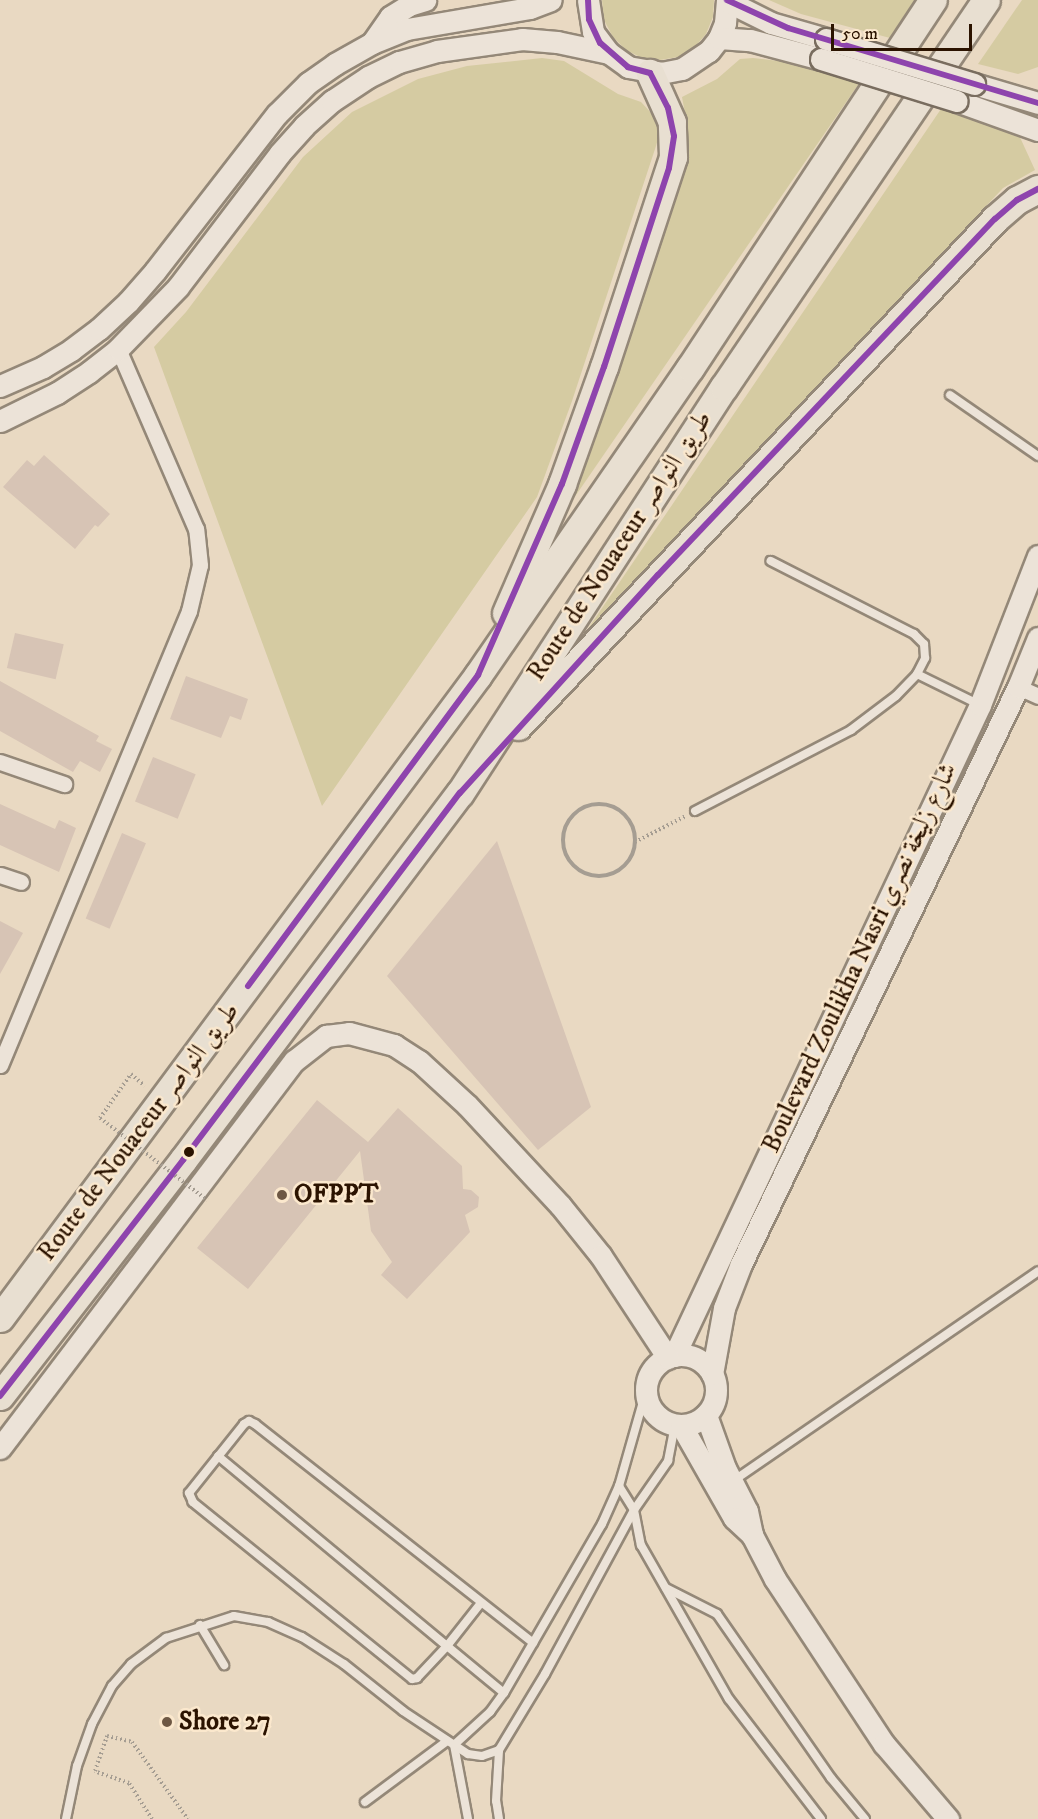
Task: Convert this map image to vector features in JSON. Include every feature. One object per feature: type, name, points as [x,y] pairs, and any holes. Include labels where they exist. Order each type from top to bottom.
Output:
[{"type":"highway","name":"Route de Nouaceur طريق النواصر","points":[[0,1318],[478,675],[690,368],[933,0]]},
{"type":"highway","name":"Route de Nouaceur طريق النواصر","points":[[0,1396],[204,1132],[460,793],[724,387],[986,0]]},
{"type":"highway","points":[[478,675],[562,484],[604,367],[669,168],[674,147],[672,122],[650,73]]},
{"type":"highway","points":[[460,793],[658,575],[988,227],[1017,200],[1038,189]]},
{"type":"street","points":[[372,44],[390,17],[409,5],[425,0]]},
{"type":"street","points":[[0,386],[43,367],[99,329],[155,272],[277,114],[308,83],[335,64],[372,44],[407,30],[530,8],[550,0]]},
{"type":"street","points":[[588,0],[593,32],[609,53],[628,67],[650,73],[672,72],[692,64],[709,51],[719,38],[727,0],[823,50],[1038,130]]},
{"type":"street","points":[[719,38],[823,50],[974,84],[1038,103]]},
{"type":"street","points":[[0,421],[57,393],[118,349],[178,287],[280,153],[304,126],[332,101],[368,77],[399,62],[437,51],[522,39],[557,42],[609,53]]},
{"type":"street","points":[[0,1065],[189,610],[200,565],[196,529],[118,349]]},
{"type":"street","name":"Boulevard Zoulikha Nasri شارع زليخة نصري","points":[[671,1357],[980,705],[1038,556]]},
{"type":"street","name":"Boulevard Zoulikha Nasri شارع زليخة نصري","points":[[712,1374],[724,1308],[741,1264],[1027,675],[1038,638]]},
{"type":"street","points":[[1027,675],[1038,696]]},
{"type":"street","points":[[0,762],[64,784]]},
{"type":"street","points":[[0,875],[21,882]]},
{"type":"street","points":[[0,1448],[294,1061],[326,1036],[349,1033],[373,1037],[394,1045],[419,1061],[482,1121],[560,1205],[601,1256],[639,1317],[671,1357]]},
{"type":"street","points":[[639,1317],[648,1383],[648,1401],[654,1412],[678,1424],[734,1518],[752,1535]]},
{"type":"street","points":[[648,1383],[656,1366],[671,1357],[693,1357],[704,1364],[712,1374],[716,1393],[713,1405],[706,1415],[694,1422],[678,1424]]},
{"type":"street","points":[[706,1415],[732,1482],[747,1511],[752,1535],[775,1579],[831,1668],[884,1744],[948,1819]]},
{"type":"lane","points":[[950,395],[1038,456]]},
{"type":"lane","points":[[695,811],[851,730],[896,696],[917,674],[925,658],[924,644],[920,638],[771,561]]},
{"type":"lane","points":[[917,674],[980,705]]},
{"type":"lane","points":[[732,1482],[1038,1270]]},
{"type":"lane","points":[[364,1802],[483,1720],[504,1693],[602,1524],[619,1486],[648,1383]]},
{"type":"lane","points":[[480,1604],[447,1646],[417,1678],[412,1679],[194,1502],[189,1493],[244,1424],[249,1421],[480,1604],[533,1643]]},
{"type":"lane","points":[[499,1819],[496,1801],[499,1750],[545,1674],[634,1510],[668,1461],[678,1424]]},
{"type":"lane","points":[[218,1456],[504,1693]]},
{"type":"lane","points":[[619,1486],[634,1510],[640,1545],[729,1699],[821,1819]]},
{"type":"lane","points":[[666,1588],[717,1614],[831,1778],[865,1819]]},
{"type":"lane","points":[[66,1819],[76,1766],[92,1724],[112,1686],[131,1664],[166,1638],[200,1625],[234,1616],[268,1622],[302,1636],[468,1754],[482,1756],[499,1750]]},
{"type":"lane","points":[[200,1625],[224,1665]]},
{"type":"lane","points":[[450,1743],[468,1819]]},
{"type":"path","points":[[635,842],[634,831],[623,814],[615,808],[594,804],[576,812],[564,829],[562,839],[568,859],[583,873],[603,876],[622,868],[629,861],[635,842],[695,811]]},
{"type":"path","points":[[130,1074],[100,1118],[207,1200]]},
{"type":"path","points":[[152,1819],[129,1784],[95,1771],[107,1736],[132,1742],[188,1819]]},
{"type":"shaded area","points":[[602,0],[714,0],[713,17],[706,34],[694,48],[678,57],[660,60],[642,58],[626,50],[613,37],[604,20]]},
{"type":"shaded area","points":[[769,0],[916,0],[890,38],[801,14]]},
{"type":"shaded area","points":[[1022,0],[1038,0],[1038,67],[1018,74],[978,64]]},
{"type":"shaded area","points":[[542,58],[564,61],[618,94],[641,102],[654,116],[660,131],[656,146],[572,401],[537,497],[322,806],[154,347],[186,312],[303,157],[352,112],[418,79],[467,66]]},
{"type":"shaded area","points":[[753,58],[795,63],[860,82],[563,514],[685,159],[687,124],[682,97],[717,79],[740,59]]},
{"type":"shaded area","points":[[943,106],[1018,133],[1035,170],[1003,188],[581,639]]},
{"type":"building","points":[[44,455],[110,514],[98,527],[95,525],[75,549],[3,487],[27,460],[34,466]]},
{"type":"building","points":[[15,633],[64,644],[56,679],[7,668]]},
{"type":"building","points":[[186,676],[248,699],[241,720],[230,716],[221,738],[170,719]]},
{"type":"building","points":[[0,681],[99,736],[96,741],[112,749],[100,772],[80,761],[73,772],[0,731]]},
{"type":"building","points":[[153,757],[196,774],[178,819],[135,802]]},
{"type":"building","points":[[0,804],[55,829],[59,820],[76,828],[59,872],[0,845]]},
{"type":"building","points":[[122,833],[146,843],[110,929],[86,919]]},
{"type":"building","points":[[497,841],[591,1107],[538,1150],[387,976]]},
{"type":"building","points":[[0,921],[23,933],[0,974]]},
{"type":"building","points":[[317,1100],[368,1142],[398,1108],[462,1166],[463,1189],[471,1190],[479,1197],[478,1207],[465,1215],[470,1232],[407,1299],[381,1275],[392,1262],[371,1231],[360,1151],[248,1289],[197,1248]]},
{"type":"transit line","points":[[248,986],[478,675],[562,484],[604,367],[669,168],[674,136],[668,108],[650,73],[628,67],[600,43],[589,19],[588,0]]},
{"type":"transit line","points":[[727,0],[788,28],[1038,103]]},
{"type":"transit line","points":[[0,1396],[183,1160],[460,793],[658,575],[995,219],[1017,200],[1038,189]]},
{"type":"place","name":"OFPPT","points":[[282,1195]]},
{"type":"place","name":"Shore 27","points":[[167,1722]]}]
